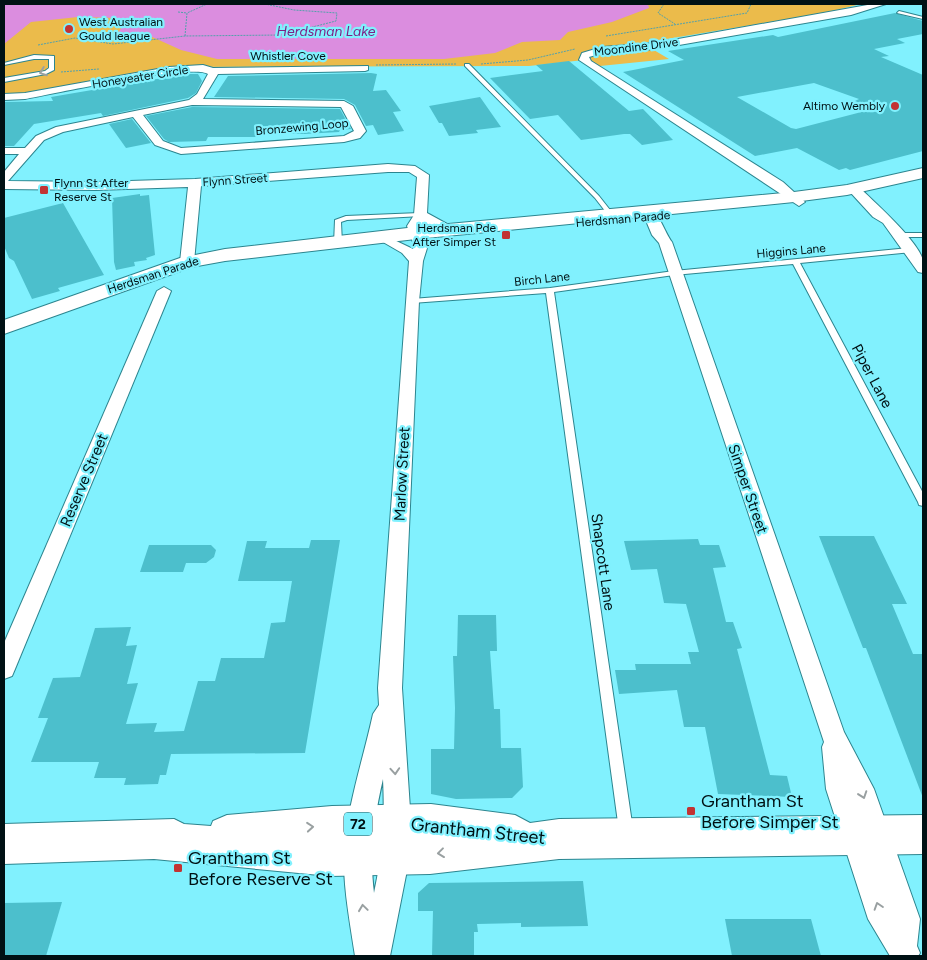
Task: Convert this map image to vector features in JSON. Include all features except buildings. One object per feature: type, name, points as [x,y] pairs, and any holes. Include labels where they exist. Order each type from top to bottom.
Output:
[{"type":"main road","name":"Herdsman Parade","points":[[4,326],[187,262],[338,244],[418,229],[653,213],[791,200],[862,191],[899,184],[903,179],[923,173]]},
{"type":"main road","name":"Herdsman Parade","points":[[338,244],[390,242],[418,229],[451,230],[611,214],[653,213]]},
{"type":"main road","name":"Grantham Street","points":[[4,844],[157,841],[330,856],[359,840],[397,839],[430,854],[559,839],[923,835]]},
{"type":"street","name":"Moondine Drive","points":[[791,200],[769,186],[770,181],[588,63],[584,60],[585,55],[602,50],[656,46],[851,12],[882,4]]},
{"type":"street","name":"Honeyeater Circle","points":[[4,97],[25,96],[169,70],[203,68],[212,70],[213,74],[201,96],[192,102]]},
{"type":"street","name":"Whistler Cove","points":[[212,70],[365,68]]},
{"type":"street","name":"Bronzewing Loop","points":[[136,113],[158,144],[167,150],[181,151],[344,140],[356,136],[360,131],[349,108],[344,104],[192,102]]},
{"type":"street","points":[[4,179],[40,138],[60,129],[192,102]]},
{"type":"street","points":[[4,151],[27,151]]},
{"type":"street","name":"Flynn Street","points":[[4,185],[96,186],[195,183],[388,168],[411,169],[423,175],[418,229]]},
{"type":"street","points":[[187,262],[195,183]]},
{"type":"street","points":[[862,191],[878,214],[888,220],[923,269]]},
{"type":"street","name":"Simper Street","points":[[653,213],[659,235],[665,242],[833,736],[839,789],[866,835],[882,919],[904,952]]},
{"type":"street","name":"Marlow Street","points":[[375,956],[397,839],[390,688],[412,301],[416,261],[421,245],[418,229]]},
{"type":"street","points":[[390,242],[407,250],[416,261]]},
{"type":"street","name":"Reserve Street","points":[[4,669],[164,291]]},
{"type":"street","name":"Marlow Street","points":[[370,956],[360,890],[359,840],[390,688]]},
{"type":"lane","points":[[899,12],[923,18]]},
{"type":"lane","points":[[4,64],[34,57],[52,57],[52,69],[36,75],[4,80]]},
{"type":"lane","points":[[467,65],[597,197],[611,214]]},
{"type":"lane","points":[[898,235],[923,235]]},
{"type":"lane","name":"Higgins Lane","points":[[674,273],[796,263],[909,250]]},
{"type":"lane","name":"Piper Lane","points":[[796,263],[923,502]]},
{"type":"lane","name":"Birch Lane","points":[[412,301],[550,290],[674,273]]},
{"type":"lane","name":"Shapcott Lane","points":[[550,290],[627,838]]},
{"type":"path","points":[[178,12],[187,12],[208,4]]},
{"type":"path","points":[[32,47],[75,38],[113,44],[185,36],[280,36],[336,21],[337,13],[294,10],[265,4]]},
{"type":"path","points":[[664,4],[658,13],[676,25],[747,13],[750,10],[751,4]]},
{"type":"path","points":[[185,36],[184,32],[188,27],[187,12]]},
{"type":"shaded area","points":[[4,4],[861,4],[824,13],[642,43],[669,59],[600,66],[584,60],[529,66],[175,67],[23,93],[4,93]]},
{"type":"water","name":"Herdsman Lake","points":[[4,4],[648,4],[649,8],[612,22],[568,32],[560,40],[522,42],[495,53],[444,59],[217,59],[181,50],[150,36],[129,39],[116,36],[124,24],[118,18],[78,17],[31,22],[4,44]]},
{"type":"place","name":"West Australian Gould league","points":[[69,29]]},
{"type":"place","name":"Altimo Wembly","points":[[895,106]]},
{"type":"place","name":"Flynn St After Reserve St","points":[[44,190]]},
{"type":"place","name":"Herdsman Pde After Simper St","points":[[506,235]]},
{"type":"place","name":"Grantham St Before Simper St","points":[[691,811]]},
{"type":"place","name":"Grantham St Before Reserve St","points":[[178,868]]}]
